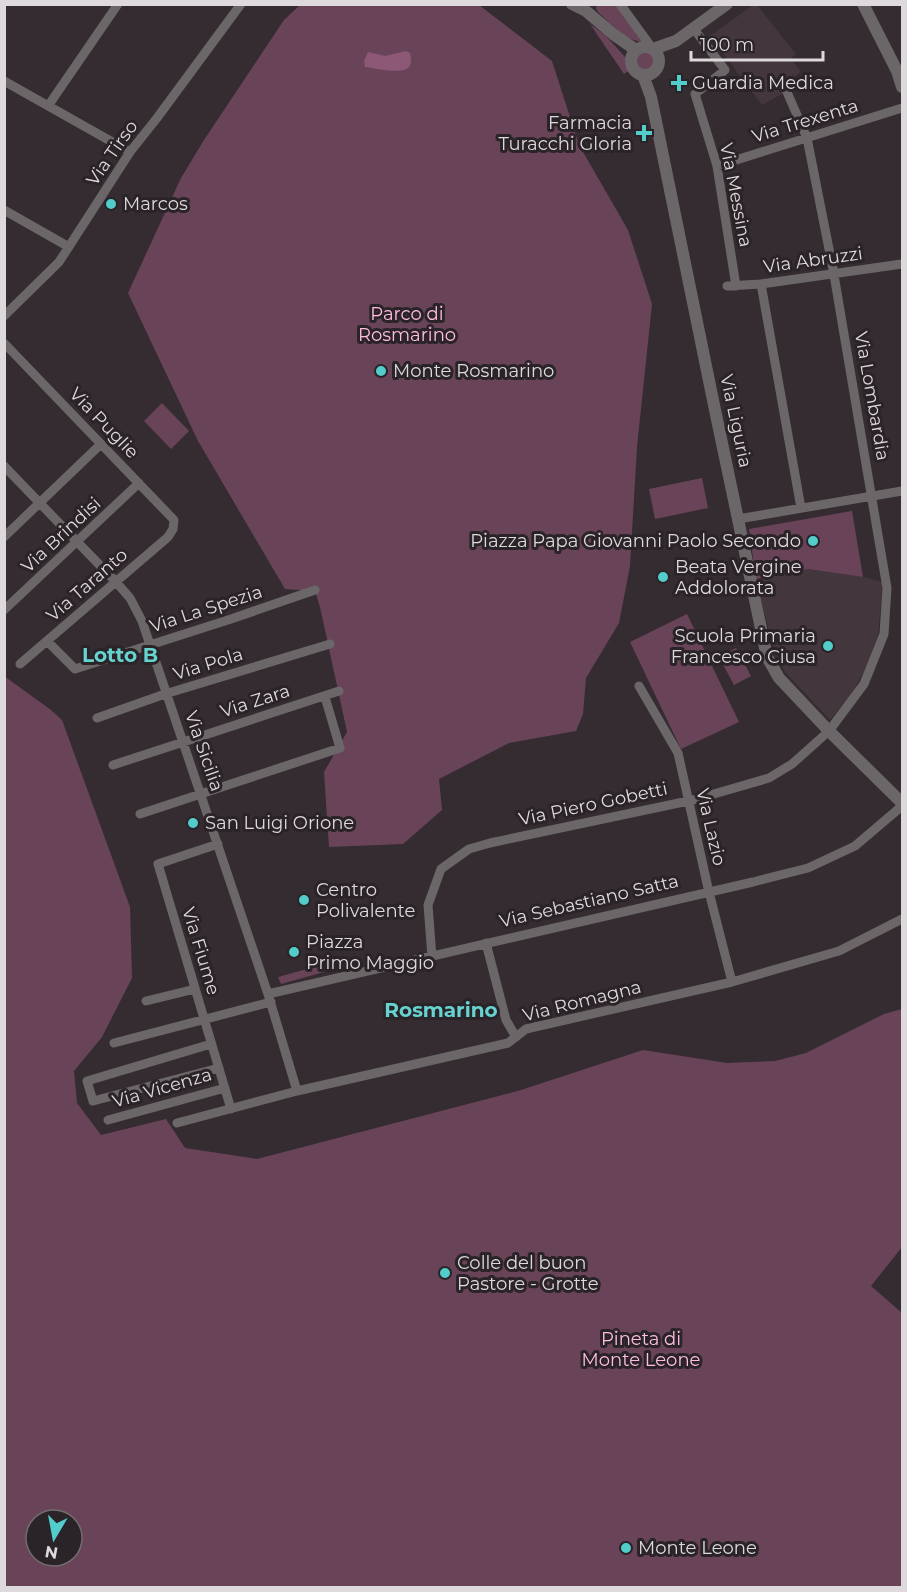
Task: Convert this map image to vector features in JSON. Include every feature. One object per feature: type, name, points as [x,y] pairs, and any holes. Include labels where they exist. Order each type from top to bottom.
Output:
[{"type":"street","points":[[48,106],[118,4]]},
{"type":"street","name":"Via Tirso","points":[[4,316],[59,262],[130,152],[241,4]]},
{"type":"street","points":[[572,4],[587,8],[633,55],[634,70],[652,71]]},
{"type":"street","points":[[620,4],[659,56],[652,71]]},
{"type":"street","points":[[633,55],[645,46],[652,48],[676,41],[727,4]]},
{"type":"street","points":[[863,4],[900,70],[903,87]]},
{"type":"street","name":"Via Messina","points":[[694,29],[724,70],[695,94],[717,165],[731,286]]},
{"type":"street","points":[[652,71],[676,41]]},
{"type":"street","name":"Via Liguria","points":[[652,71],[651,97],[767,657],[779,678],[903,805]]},
{"type":"street","points":[[4,81],[130,152]]},
{"type":"street","name":"Via Lombardia","points":[[787,92],[807,138],[834,274],[887,588],[884,634],[864,684],[829,731]]},
{"type":"street","name":"Via Trexenta","points":[[717,165],[903,108]]},
{"type":"street","points":[[4,210],[69,247]]},
{"type":"street","name":"Via Abruzzi","points":[[731,286],[761,284],[903,264]]},
{"type":"street","points":[[761,284],[801,508]]},
{"type":"street","name":"Via Puglie","points":[[4,343],[174,520],[173,529]]},
{"type":"street","points":[[4,537],[101,444]]},
{"type":"street","name":"Via Sicilia","points":[[4,466],[116,582],[130,598],[142,621],[269,998],[297,1091]]},
{"type":"street","name":"Via Brindisi","points":[[4,610],[139,483]]},
{"type":"street","points":[[738,519],[903,491]]},
{"type":"street","name":"Via Taranto","points":[[20,664],[168,537],[173,529]]},
{"type":"street","name":"Via La Spezia","points":[[47,641],[75,669],[315,590]]},
{"type":"street","name":"Via Pola","points":[[96,718],[167,693],[330,644]]},
{"type":"street","name":"Via Lazio","points":[[639,686],[678,753],[732,982]]},
{"type":"street","name":"Via Zara","points":[[113,765],[339,691]]},
{"type":"street","points":[[140,813],[340,748],[325,697]]},
{"type":"street","name":"Via Piero Gobetti","points":[[432,957],[428,905],[441,869],[469,849],[688,801],[769,778],[792,764],[829,731]]},
{"type":"street","name":"Via Sebastiano Satta","points":[[114,1043],[204,1020],[269,998],[486,943],[808,868],[855,846],[903,805]]},
{"type":"street","name":"Via Fiume","points":[[218,844],[158,864],[231,1109]]},
{"type":"street","name":"Via Romagna","points":[[177,1123],[297,1091],[508,1043],[526,1029],[732,982],[839,951],[903,919]]},
{"type":"street","points":[[486,943],[506,1020],[516,1037]]},
{"type":"street","points":[[146,1002],[195,989]]},
{"type":"street","points":[[212,1044],[87,1081],[93,1101],[219,1068]]},
{"type":"street","name":"Via Vicenza","points":[[108,1120],[225,1088]]},
{"type":"shaded area","points":[[753,5],[757,5],[796,54],[791,58],[801,72],[782,86],[784,93],[762,105],[710,36]]},
{"type":"shaded area","points":[[406,51],[410,53],[410,66],[401,71],[365,67],[364,61],[368,52],[385,56]]},
{"type":"shaded area","name":"Scuola Primaria Francesco Ciusa","points":[[808,569],[883,582],[878,635],[868,664],[851,695],[830,720],[785,672],[774,651],[756,579]]},
{"type":"green space","name":"Parco di Rosmarino","points":[[300,5],[479,5],[552,61],[579,145],[628,230],[652,304],[637,447],[630,566],[619,623],[586,678],[583,714],[576,731],[509,743],[439,779],[442,810],[403,844],[329,847],[324,772],[347,732],[315,591],[285,589],[198,441],[128,293],[181,178],[284,20]]},
{"type":"green space","points":[[597,5],[619,5],[642,42],[618,30],[598,12]]},
{"type":"green space","points":[[590,24],[605,35],[626,58],[630,70],[624,74]]},
{"type":"green space","points":[[641,51],[649,51],[655,57],[655,65],[649,71],[641,71],[635,65],[635,57]]},
{"type":"green space","points":[[162,403],[189,431],[171,449],[144,421]]},
{"type":"green space","points":[[702,478],[708,508],[655,519],[649,489]]},
{"type":"green space","name":"Piazza Papa Giovanni Paolo Secondo","points":[[852,511],[863,577],[808,569],[756,579],[749,529]]},
{"type":"green space","points":[[687,614],[739,722],[681,749],[630,642]]},
{"type":"green space","points":[[736,648],[751,676],[734,685],[719,657]]},
{"type":"green space","name":"Pineta di Monte Leone","points":[[4,676],[62,720],[130,907],[132,978],[102,1037],[74,1071],[77,1103],[101,1135],[166,1119],[185,1148],[257,1159],[521,1090],[643,1050],[727,1063],[775,1061],[806,1053],[884,1014],[902,1009],[902,1247],[871,1286],[902,1313],[902,1587],[5,1587]]},
{"type":"green space","points":[[322,965],[324,972],[281,984],[278,977]]},
{"type":"place","name":"Guardia Medica","points":[[679,83]]},
{"type":"place","name":"Farmacia Turacchi Gloria","points":[[644,133]]},
{"type":"place","name":"Marcos","points":[[111,204]]},
{"type":"place","name":"Monte Rosmarino","points":[[381,371]]},
{"type":"place","name":"Piazza Papa Giovanni Paolo Secondo","points":[[813,541]]},
{"type":"place","name":"Beata Vergine Addolorata","points":[[663,577]]},
{"type":"place","name":"Scuola Primaria Francesco Ciusa","points":[[828,646]]},
{"type":"place","name":"San Luigi Orione","points":[[193,823]]},
{"type":"place","name":"Centro Polivalente","points":[[304,900]]},
{"type":"place","name":"Piazza Primo Maggio","points":[[294,952]]},
{"type":"place","name":"Colle del buon Pastore - Grotte","points":[[445,1273]]},
{"type":"place","name":"Monte Leone","points":[[626,1548]]},
{"type":"district","name":"Lotto B","points":[[120,655]]},
{"type":"district","name":"Rosmarino","points":[[441,1010]]}]
